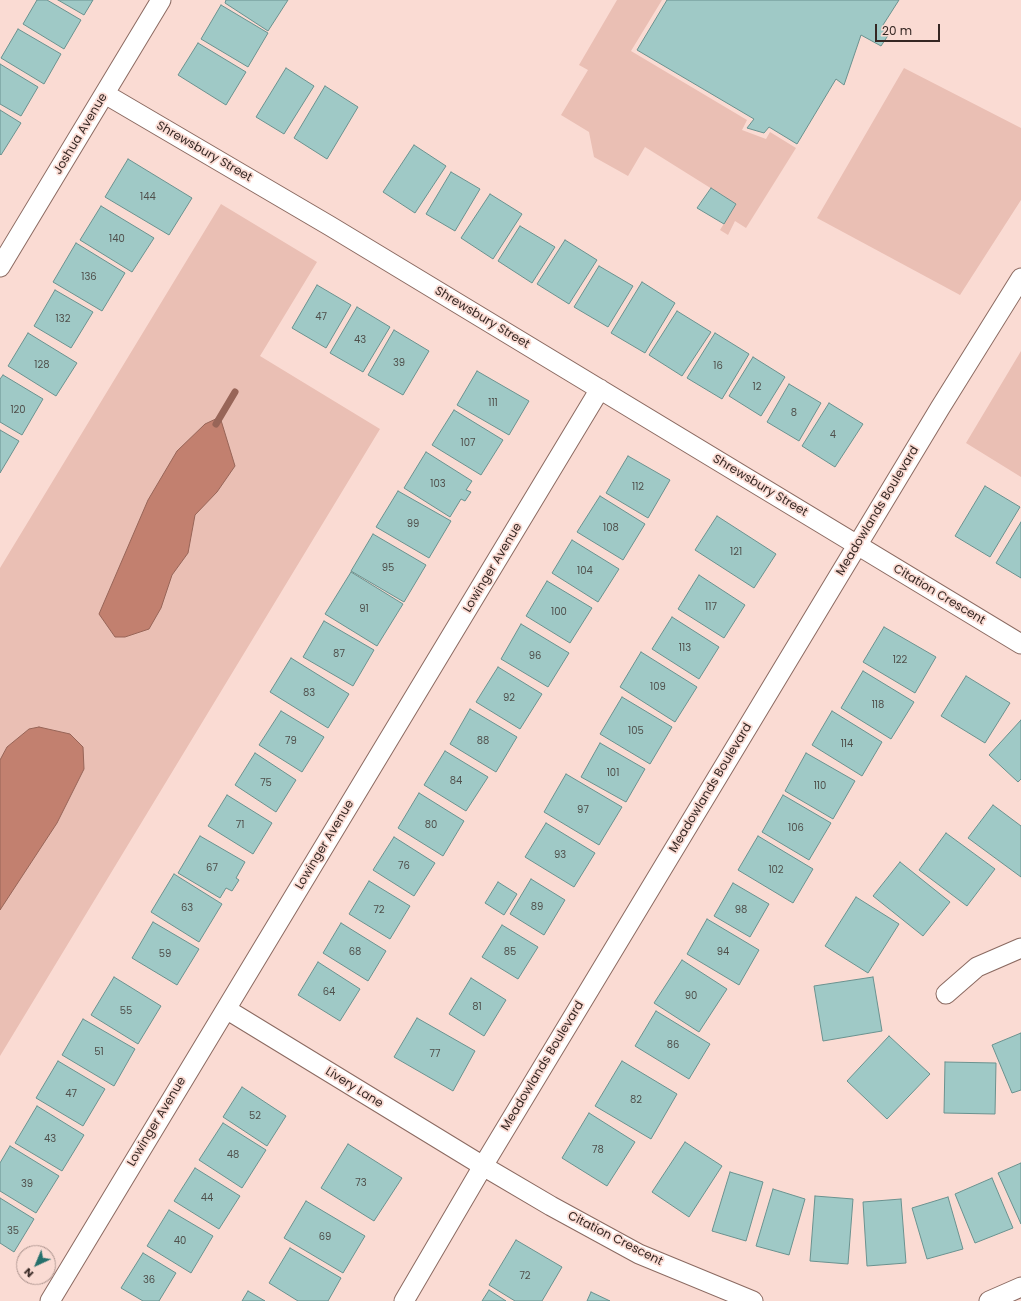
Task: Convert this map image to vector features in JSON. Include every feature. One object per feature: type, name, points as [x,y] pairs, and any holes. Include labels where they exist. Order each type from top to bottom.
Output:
[{"type":"street","name":"Joshua Avenue","points":[[0,267],[161,0]]},
{"type":"street","name":"Shrewsbury Street","points":[[105,94],[330,226],[857,545]]},
{"type":"street","name":"Meadowlands Boulevard","points":[[404,1301],[482,1166],[940,408],[1021,278]]},
{"type":"street","name":"Lowinger Avenue","points":[[50,1301],[600,389]]},
{"type":"street","name":"Citation Crescent","points":[[857,545],[1021,644]]},
{"type":"street","points":[[946,994],[978,967],[1021,948]]},
{"type":"street","name":"Livery Lane","points":[[226,1009],[482,1166]]},
{"type":"street","name":"Citation Crescent","points":[[482,1166],[639,1254],[753,1301]]},
{"type":"street","points":[[989,1301],[1021,1287]]},
{"type":"shaded area","points":[[617,0],[662,0],[631,51],[747,120],[742,130],[766,139],[770,132],[796,148],[746,228],[735,221],[728,235],[720,230],[736,204],[645,147],[628,176],[594,157],[589,132],[561,115],[588,70],[579,65]]},
{"type":"shaded area","points":[[904,68],[1021,128],[1021,200],[960,295],[817,218]]},
{"type":"shaded area","points":[[221,204],[317,262],[260,356],[380,429],[0,1056],[0,568]]},
{"type":"shaded area","points":[[1021,351],[1021,477],[966,443]]},
{"type":"shaded area","points":[[220,417],[235,466],[217,492],[195,515],[188,553],[172,575],[161,608],[149,629],[125,637],[115,637],[99,614],[148,500],[177,451],[205,424]]},
{"type":"shaded area","points":[[39,727],[70,734],[83,747],[84,769],[57,823],[0,910],[0,760],[7,747],[29,729]]},
{"type":"building","points":[[37,0],[47,0],[81,20],[64,49],[23,24]]},
{"type":"building","points":[[58,0],[93,0],[84,15]]},
{"type":"building","points":[[226,0],[288,0],[268,31],[225,3]]},
{"type":"building","points":[[667,0],[899,0],[883,25],[891,31],[881,46],[861,35],[844,85],[836,79],[797,144],[769,127],[764,133],[747,128],[754,119],[637,50]]},
{"type":"building","points":[[221,5],[268,33],[248,67],[201,39]]},
{"type":"building","points":[[18,29],[61,54],[44,84],[1,58]]},
{"type":"building","points":[[198,43],[246,72],[226,105],[178,75]]},
{"type":"building","points":[[0,64],[38,87],[21,116],[0,104]]},
{"type":"building","points":[[286,68],[314,86],[284,134],[256,117]]},
{"type":"building","points":[[325,86],[358,107],[327,159],[294,138]]},
{"type":"building","points":[[0,110],[21,123],[1,155],[0,154]]},
{"type":"building","points":[[414,145],[446,166],[415,213],[383,192]]},
{"type":"building","points":[[128,159],[192,198],[169,235],[105,197]]},
{"type":"building","points":[[451,172],[480,189],[455,231],[426,214]]},
{"type":"building","points":[[711,188],[736,204],[724,224],[697,208]]},
{"type":"building","points":[[490,194],[522,214],[493,259],[461,238]]},
{"type":"building","points":[[101,206],[154,238],[132,272],[80,240]]},
{"type":"building","points":[[520,226],[555,247],[532,283],[498,261]]},
{"type":"building","points":[[565,240],[597,260],[569,304],[537,284]]},
{"type":"building","points":[[76,243],[125,273],[102,311],[53,282]]},
{"type":"building","points":[[599,266],[633,286],[608,327],[574,307]]},
{"type":"building","points":[[642,282],[675,303],[645,353],[611,333]]},
{"type":"building","points":[[317,285],[351,305],[326,348],[292,328]]},
{"type":"building","points":[[55,290],[93,312],[71,348],[34,326]]},
{"type":"building","points":[[357,307],[390,327],[363,372],[330,353]]},
{"type":"building","points":[[677,311],[711,332],[682,376],[649,355]]},
{"type":"building","points":[[394,330],[429,351],[403,395],[368,375]]},
{"type":"building","points":[[28,333],[77,363],[56,396],[8,366]]},
{"type":"building","points":[[715,333],[749,354],[722,399],[687,378]]},
{"type":"building","points":[[753,357],[785,377],[761,416],[729,396]]},
{"type":"building","points":[[477,371],[529,401],[509,435],[457,405]]},
{"type":"building","points":[[3,375],[43,399],[22,435],[0,422],[0,379]]},
{"type":"building","points":[[789,384],[821,403],[799,441],[767,422]]},
{"type":"building","points":[[829,403],[863,424],[835,467],[802,446]]},
{"type":"building","points":[[454,410],[503,440],[481,475],[432,445]]},
{"type":"building","points":[[0,430],[19,441],[0,473]]},
{"type":"building","points":[[426,452],[472,481],[466,490],[471,492],[465,501],[461,499],[450,517],[404,488]]},
{"type":"building","points":[[628,456],[670,480],[648,518],[606,493]]},
{"type":"building","points":[[985,486],[1020,507],[990,557],[955,536]]},
{"type":"building","points":[[398,491],[451,521],[429,558],[376,527]]},
{"type":"building","points":[[600,496],[645,524],[623,560],[577,532]]},
{"type":"building","points":[[717,516],[776,554],[754,588],[695,550]]},
{"type":"building","points":[[1021,522],[1021,578],[996,563]]},
{"type":"building","points":[[373,534],[426,565],[404,602],[351,571]]},
{"type":"building","points":[[572,540],[619,569],[598,602],[552,573]]},
{"type":"building","points":[[351,572],[403,604],[377,646],[325,614]]},
{"type":"building","points":[[699,575],[745,605],[724,638],[678,609]]},
{"type":"building","points":[[547,581],[592,608],[570,643],[526,616]]},
{"type":"building","points":[[672,617],[719,647],[699,679],[652,649]]},
{"type":"building","points":[[324,621],[374,650],[353,686],[303,657]]},
{"type":"building","points":[[521,624],[569,653],[548,687],[501,659]]},
{"type":"building","points":[[884,627],[936,657],[915,693],[863,662]]},
{"type":"building","points":[[641,652],[697,687],[675,722],[620,687]]},
{"type":"building","points":[[291,658],[349,694],[328,728],[270,692]]},
{"type":"building","points":[[498,667],[542,694],[520,729],[476,702]]},
{"type":"building","points":[[863,671],[914,702],[891,739],[841,708]]},
{"type":"building","points":[[966,676],[1010,703],[985,743],[941,716]]},
{"type":"building","points":[[622,697],[672,727],[650,764],[600,734]]},
{"type":"building","points":[[470,709],[517,737],[496,772],[450,744]]},
{"type":"building","points":[[281,711],[324,737],[302,772],[259,745]]},
{"type":"building","points":[[832,711],[882,742],[862,776],[812,745]]},
{"type":"building","points":[[1021,720],[1021,779],[1018,782],[989,755]]},
{"type":"building","points":[[600,743],[645,769],[626,802],[581,777]]},
{"type":"building","points":[[445,751],[488,777],[466,811],[424,785]]},
{"type":"building","points":[[255,753],[296,780],[276,812],[235,785]]},
{"type":"building","points":[[806,753],[855,781],[833,819],[785,791]]},
{"type":"building","points":[[566,774],[622,807],[599,845],[544,812]]},
{"type":"building","points":[[419,793],[464,821],[443,856],[398,828]]},
{"type":"building","points":[[227,795],[272,823],[253,854],[208,826]]},
{"type":"building","points":[[783,795],[831,823],[809,860],[762,832]]},
{"type":"building","points":[[993,805],[1021,826],[1021,877],[968,838]]},
{"type":"building","points":[[546,823],[595,853],[574,887],[525,857]]},
{"type":"building","points":[[946,833],[995,869],[967,906],[919,870]]},
{"type":"building","points":[[200,836],[245,862],[236,878],[239,880],[232,891],[226,888],[220,898],[178,873]]},
{"type":"building","points":[[758,836],[813,869],[793,903],[738,870]]},
{"type":"building","points":[[394,837],[435,863],[414,896],[373,870]]},
{"type":"building","points":[[900,862],[950,902],[923,936],[873,896]]},
{"type":"building","points":[[174,874],[222,904],[199,942],[151,912]]},
{"type":"building","points":[[531,879],[565,900],[544,935],[510,914]]},
{"type":"building","points":[[369,881],[410,906],[390,939],[349,914]]},
{"type":"building","points":[[498,882],[517,894],[504,915],[485,903]]},
{"type":"building","points":[[733,883],[769,904],[750,937],[714,916]]},
{"type":"building","points":[[856,897],[899,924],[868,973],[825,946]]},
{"type":"building","points":[[707,919],[759,950],[739,985],[687,954]]},
{"type":"building","points":[[153,922],[199,949],[177,985],[132,958]]},
{"type":"building","points":[[341,923],[386,951],[368,981],[323,953]]},
{"type":"building","points":[[502,925],[538,947],[518,979],[482,957]]},
{"type":"building","points":[[682,960],[727,989],[699,1032],[654,1003]]},
{"type":"building","points":[[318,962],[360,989],[340,1021],[298,995]]},
{"type":"building","points":[[114,977],[161,1006],[138,1044],[91,1015]]},
{"type":"building","points":[[873,977],[882,1031],[823,1041],[814,986]]},
{"type":"building","points":[[471,978],[506,1000],[484,1036],[449,1014]]},
{"type":"building","points":[[656,1011],[710,1044],[689,1079],[635,1046]]},
{"type":"building","points":[[417,1018],[475,1051],[453,1091],[394,1057]]},
{"type":"building","points":[[83,1019],[135,1049],[114,1086],[62,1055]]},
{"type":"building","points":[[1021,1033],[1021,1090],[1012,1093],[992,1045]]},
{"type":"building","points":[[889,1036],[930,1074],[887,1119],[847,1081]]},
{"type":"building","points":[[58,1061],[105,1089],[83,1126],[36,1098]]},
{"type":"building","points":[[622,1061],[677,1094],[651,1139],[595,1106]]},
{"type":"building","points":[[945,1062],[996,1063],[995,1114],[944,1113]]},
{"type":"building","points":[[242,1087],[286,1116],[267,1146],[223,1117]]},
{"type":"building","points":[[37,1106],[84,1135],[62,1171],[15,1143]]},
{"type":"building","points":[[589,1113],[635,1142],[607,1186],[562,1158]]},
{"type":"building","points":[[223,1123],[266,1150],[242,1188],[199,1160]]},
{"type":"building","points":[[685,1142],[722,1166],[689,1217],[652,1192]]},
{"type":"building","points":[[348,1144],[402,1178],[374,1221],[321,1188]]},
{"type":"building","points":[[10,1146],[59,1176],[36,1213],[0,1191],[0,1163]]},
{"type":"building","points":[[1021,1163],[1021,1224],[998,1173]]},
{"type":"building","points":[[195,1168],[240,1196],[219,1229],[174,1201]]},
{"type":"building","points":[[730,1172],[763,1182],[746,1241],[712,1231]]},
{"type":"building","points":[[992,1178],[1013,1228],[975,1243],[955,1194]]},
{"type":"building","points":[[773,1189],[805,1199],[789,1255],[756,1246]]},
{"type":"building","points":[[815,1196],[853,1199],[848,1264],[810,1261]]},
{"type":"building","points":[[948,1197],[963,1249],[927,1259],[912,1208]]},
{"type":"building","points":[[0,1198],[34,1219],[18,1245],[16,1245],[14,1252],[0,1243]]},
{"type":"building","points":[[901,1199],[906,1263],[867,1266],[863,1202]]},
{"type":"building","points":[[306,1201],[365,1236],[343,1273],[284,1238]]},
{"type":"building","points":[[169,1210],[213,1236],[191,1273],[147,1246]]},
{"type":"building","points":[[516,1240],[562,1267],[542,1301],[515,1301],[489,1285]]},
{"type":"building","points":[[290,1248],[341,1278],[328,1301],[298,1301],[269,1283]]},
{"type":"building","points":[[143,1253],[176,1273],[159,1301],[143,1301],[121,1288]]},
{"type":"building","points":[[489,1290],[506,1301],[482,1301]]},
{"type":"building","points":[[248,1291],[265,1301],[242,1301]]},
{"type":"building","points":[[591,1292],[610,1301],[587,1301]]},
{"type":"waterway","points":[[216,424],[235,392]]}]
